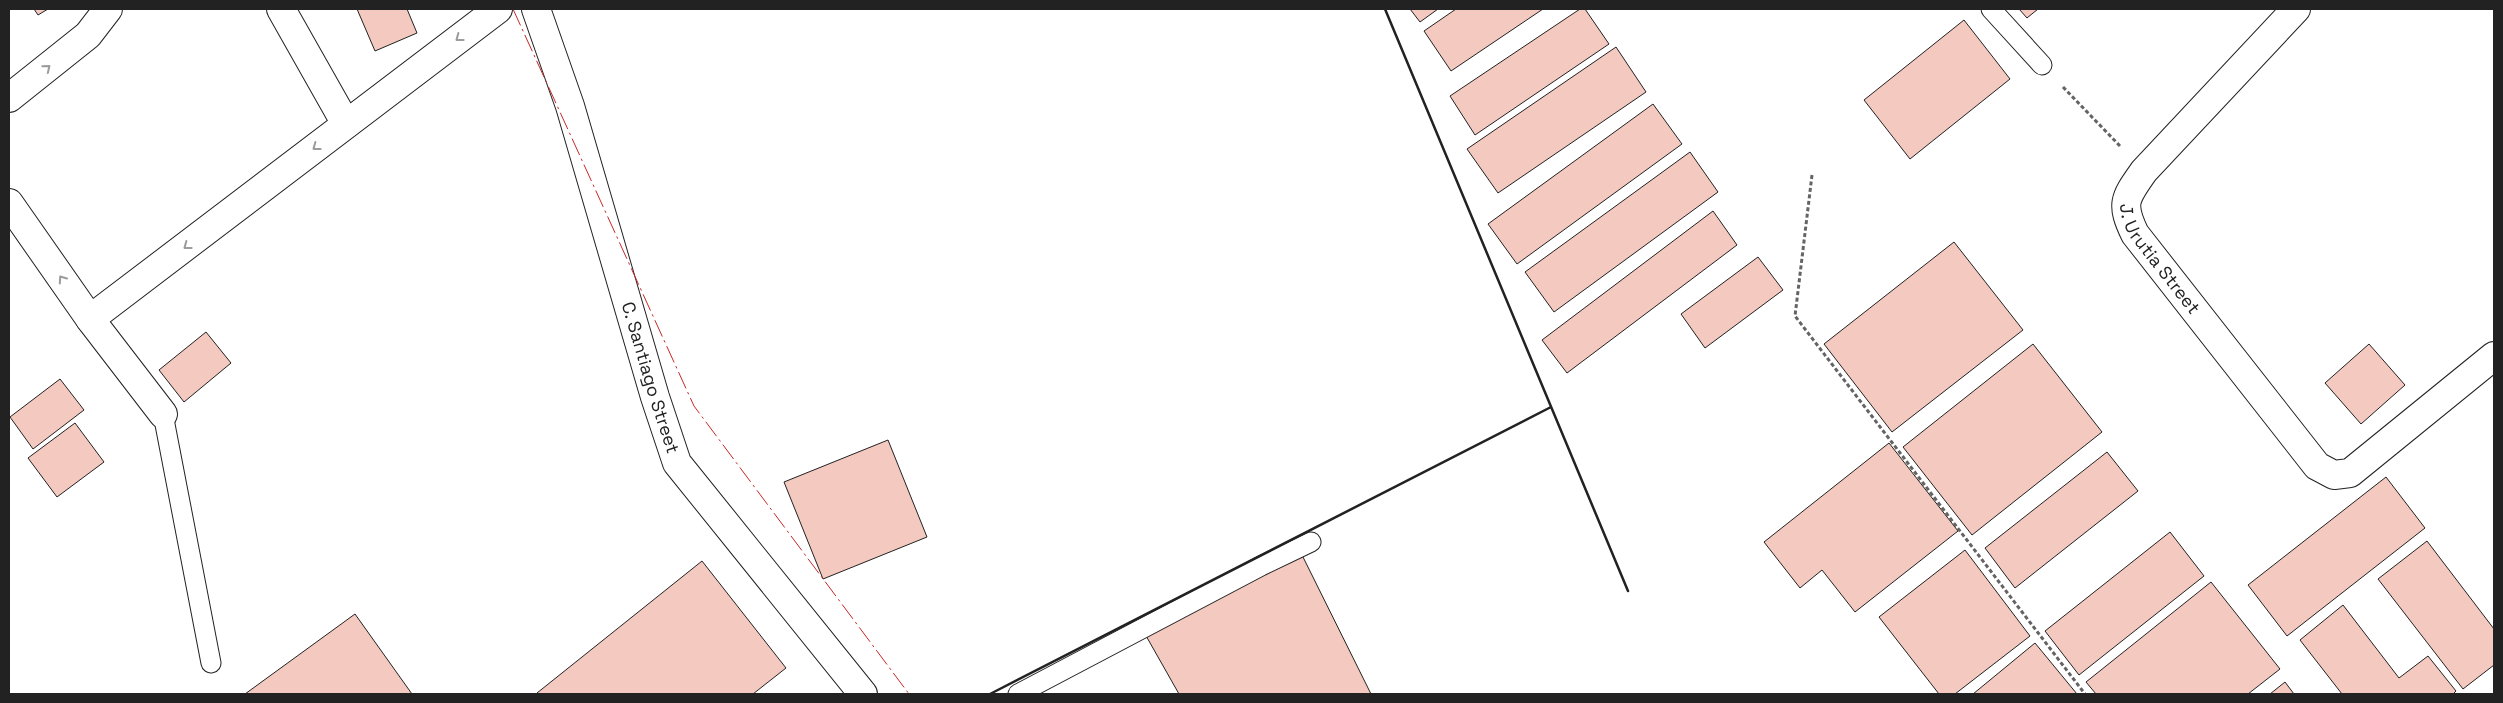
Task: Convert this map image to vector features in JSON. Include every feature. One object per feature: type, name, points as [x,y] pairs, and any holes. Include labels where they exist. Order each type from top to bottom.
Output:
[{"type":"street","points":[[9,98],[88,34],[108,9]]},
{"type":"street","points":[[281,9],[346,124]]},
{"type":"street","points":[[90,320],[498,9]]},
{"type":"street","name":"C. Santiago Street","points":[[536,9],[570,106],[652,388],[676,463],[861,694]]},
{"type":"street","name":"J. Urutia Street","points":[[2296,9],[2144,171],[2128,193],[2126,214],[2135,234],[2317,466],[2334,475],[2350,473],[2494,356]]},
{"type":"street","points":[[9,203],[90,320],[163,414]]},
{"type":"lane","points":[[1991,9],[2042,65]]},
{"type":"lane","points":[[163,414],[211,663]]},
{"type":"lane","points":[[1018,694],[1261,566],[1311,542]]},
{"type":"path","points":[[2042,65],[2144,171]]},
{"type":"path","points":[[1812,175],[1795,316],[2085,694]]},
{"type":"building","points":[[34,9],[48,9],[38,15]]},
{"type":"building","points":[[357,9],[407,9],[417,33],[375,51]]},
{"type":"building","points":[[1410,9],[1438,9],[1420,22]]},
{"type":"building","points":[[1456,9],[1543,9],[1451,71],[1424,31]]},
{"type":"building","points":[[1580,9],[1585,9],[1609,44],[1475,135],[1450,96]]},
{"type":"building","points":[[2019,9],[2038,9],[2027,18]]},
{"type":"building","points":[[1964,20],[2010,79],[1910,159],[1864,100]]},
{"type":"building","points":[[1616,47],[1646,92],[1498,193],[1467,149]]},
{"type":"building","points":[[1653,104],[1682,144],[1517,264],[1488,224]]},
{"type":"building","points":[[1690,152],[1718,192],[1554,312],[1525,272]]},
{"type":"building","points":[[1713,211],[1737,245],[1567,373],[1542,340]]},
{"type":"building","points":[[1954,242],[2023,330],[1892,432],[1824,344]]},
{"type":"building","points":[[1758,257],[1783,290],[1705,348],[1681,314]]},
{"type":"building","points":[[206,332],[231,363],[184,402],[159,370]]},
{"type":"building","points":[[2033,344],[2102,432],[1972,535],[1903,447]]},
{"type":"building","points":[[2369,344],[2405,385],[2361,424],[2325,383]]},
{"type":"building","points":[[60,379],[84,410],[33,449],[10,417]]},
{"type":"building","points":[[75,423],[104,462],[57,497],[28,458]]},
{"type":"building","points":[[888,440],[927,537],[823,579],[784,482]]},
{"type":"building","points":[[1889,443],[1958,531],[1855,612],[1822,570],[1800,588],[1764,542]]},
{"type":"building","points":[[2107,452],[2138,491],[2015,588],[1985,548]]},
{"type":"building","points":[[2386,477],[2425,528],[2287,636],[2248,585]]},
{"type":"building","points":[[2170,532],[2204,576],[2079,675],[2045,631]]},
{"type":"building","points":[[2427,541],[2494,629],[2494,665],[2463,689],[2378,579]]},
{"type":"building","points":[[1965,550],[2030,636],[1955,694],[1939,694],[1879,617]]},
{"type":"building","points":[[1302,555],[1371,694],[1179,694],[1145,634]]},
{"type":"building","points":[[702,561],[786,668],[753,694],[537,693]]},
{"type":"building","points":[[2211,582],[2280,669],[2248,694],[2096,694],[2086,682]]},
{"type":"building","points":[[2343,605],[2399,678],[2428,656],[2456,691],[2453,694],[2342,694],[2300,640]]},
{"type":"building","points":[[355,614],[412,694],[245,694]]},
{"type":"building","points":[[2035,643],[2077,694],[1973,694]]},
{"type":"building","points":[[2285,682],[2294,694],[2270,694]]},
{"type":"wall","points":[[1385,9],[1628,591]]},
{"type":"wall","points":[[990,694],[1551,407]]},
{"type":"power","points":[[513,9],[694,406],[909,694]]}]
